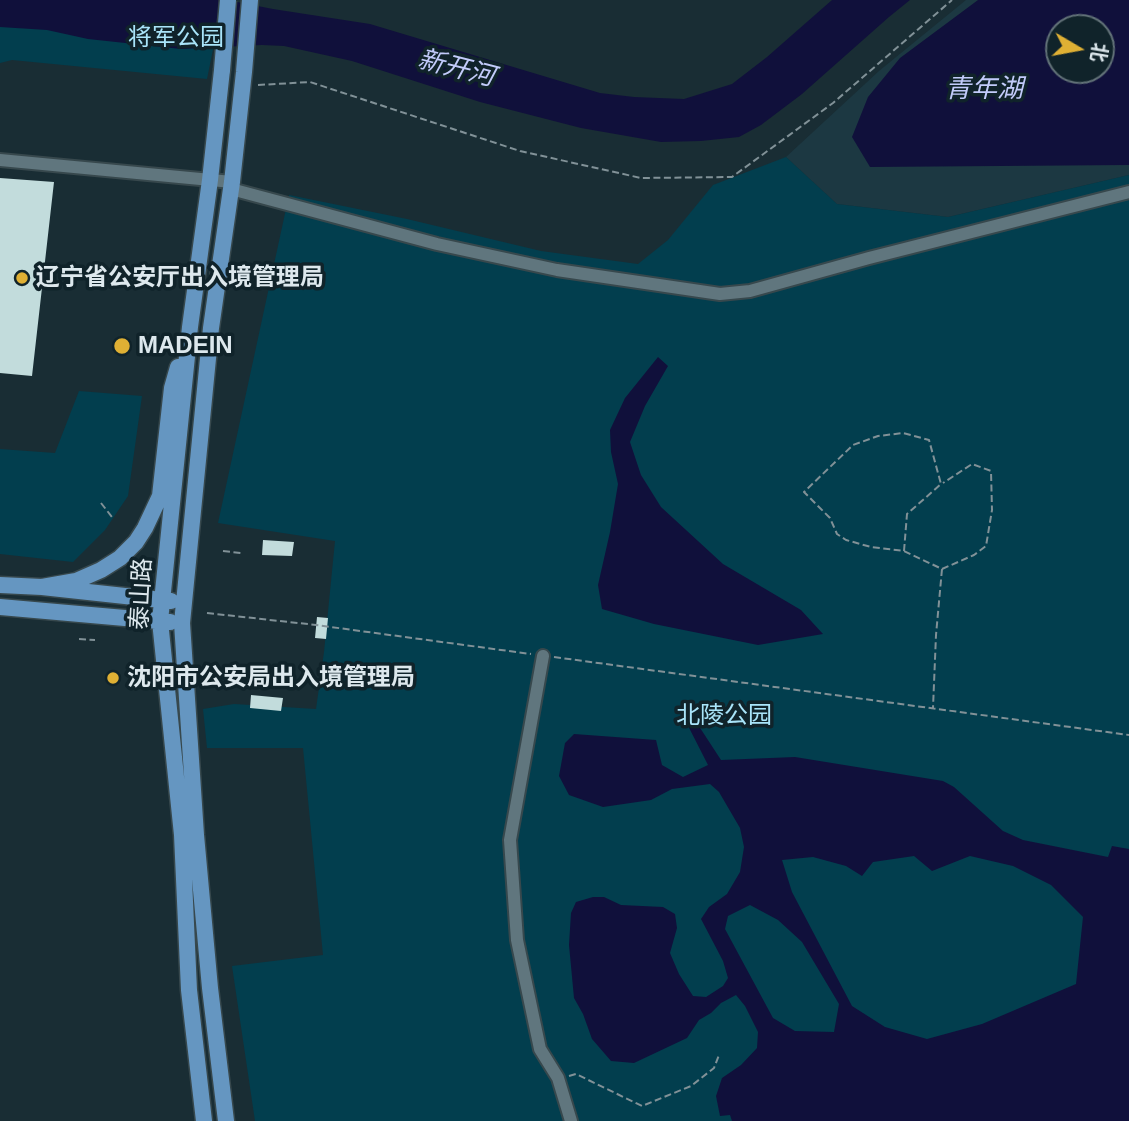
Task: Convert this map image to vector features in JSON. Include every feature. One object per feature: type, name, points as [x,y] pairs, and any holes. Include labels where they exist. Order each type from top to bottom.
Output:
[{"type":"main road","name":"泰山路","points":[[204,1121],[189,990],[182,835],[160,621],[190,327],[210,180],[228,0]]},
{"type":"main road","name":"泰山路","points":[[226,1121],[196,835],[182,623],[211,328],[231,185],[250,0]]},
{"type":"main road","points":[[42,587],[76,581],[101,570],[120,558],[145,528],[160,496],[172,388],[190,327]]},
{"type":"main road","points":[[0,585],[184,603]]},
{"type":"main road","points":[[0,607],[182,623]]},
{"type":"street","points":[[0,160],[210,180],[437,244],[557,270],[720,294],[750,291],[1129,191]]},
{"type":"street","points":[[543,656],[510,840],[517,940],[540,1049],[558,1078],[571,1121]]},
{"type":"path","points":[[243,79],[310,82],[520,151],[641,178],[732,177],[833,103],[952,0]]},
{"type":"path","points":[[904,551],[908,514],[939,486],[972,464],[990,471],[992,510],[986,546],[974,555],[942,569],[904,551],[871,548],[846,540],[837,534],[830,518],[804,492],[853,445],[878,436],[903,433],[929,440],[942,484],[939,486]]},
{"type":"path","points":[[101,503],[112,517]]},
{"type":"path","points":[[223,551],[240,553]]},
{"type":"path","points":[[933,709],[942,569]]},
{"type":"path","points":[[207,612],[1129,735]]},
{"type":"path","points":[[79,639],[95,640]]},
{"type":"path","points":[[558,1078],[576,1074],[642,1106],[691,1086],[714,1068],[719,1055]]},
{"type":"shaded area","name":"青年湖","points":[[966,0],[1129,0],[1129,175],[948,217],[837,204],[786,157],[879,71]]},
{"type":"green space","name":"将军公园","points":[[0,0],[223,0],[207,79],[12,60],[0,63]]},
{"type":"green space","name":"北陵公园","points":[[786,157],[837,204],[948,217],[1129,175],[1129,1121],[255,1121],[232,966],[323,955],[303,748],[207,748],[203,709],[234,704],[316,709],[335,541],[218,523],[289,195],[407,219],[541,251],[638,264],[668,240],[713,185]]},
{"type":"green space","points":[[79,391],[142,396],[128,496],[105,530],[73,562],[0,554],[0,449],[55,453]]},
{"type":"water","name":"新开河","points":[[0,0],[227,0],[370,24],[600,93],[684,99],[732,84],[832,0],[910,0],[802,94],[761,125],[739,137],[661,142],[581,128],[480,102],[352,61],[284,46],[181,49],[88,39],[47,30],[0,27]]},
{"type":"water","name":"青年湖","points":[[978,0],[1129,0],[1129,165],[870,167],[852,137],[868,97],[900,58]]},
{"type":"water","points":[[658,357],[668,366],[645,406],[630,442],[641,475],[661,507],[723,564],[801,610],[823,634],[758,645],[654,624],[602,609],[598,585],[618,484],[611,452],[610,430],[625,398]]},
{"type":"water","points":[[681,712],[691,714],[721,760],[795,757],[943,781],[954,787],[1003,831],[1023,840],[1108,857],[1112,846],[1129,849],[1129,1121],[732,1121],[730,1115],[720,1116],[716,1096],[722,1078],[741,1065],[757,1048],[758,1032],[745,1006],[736,995],[699,1020],[687,1038],[634,1063],[611,1061],[592,1039],[574,998],[569,945],[571,913],[576,902],[604,897],[621,905],[663,907],[675,914],[677,928],[670,953],[693,996],[706,997],[723,986],[728,978],[723,961],[701,919],[709,907],[727,894],[740,872],[744,847],[740,828],[719,792],[710,784],[672,789],[651,800],[603,807],[569,795],[559,776],[565,743],[574,734],[656,740],[662,765],[683,777],[708,765]],"holes":[[[914,856],[932,871],[970,856],[1013,866],[1051,885],[1083,917],[1076,984],[982,1024],[927,1039],[885,1027],[852,1006],[792,892],[782,860],[813,857],[846,866],[862,876],[873,862]],[[750,905],[778,920],[802,942],[839,1004],[834,1032],[795,1031],[773,1018],[725,929],[728,916]]]},
{"type":"building","name":"辽宁省公安厅出入境管理局","points":[[0,178],[54,182],[32,376],[0,373]]},
{"type":"building","points":[[263,540],[294,542],[292,556],[262,555]]},
{"type":"building","points":[[317,617],[328,618],[326,639],[315,638]]},
{"type":"building","points":[[251,695],[283,698],[281,711],[250,708]]},
{"type":"place","name":"辽宁省公安厅出入境管理局","points":[[22,278]]},
{"type":"place","name":"MADEIN","points":[[122,346]]},
{"type":"place","name":"沈阳市公安局出入境管理局","points":[[113,678]]}]
